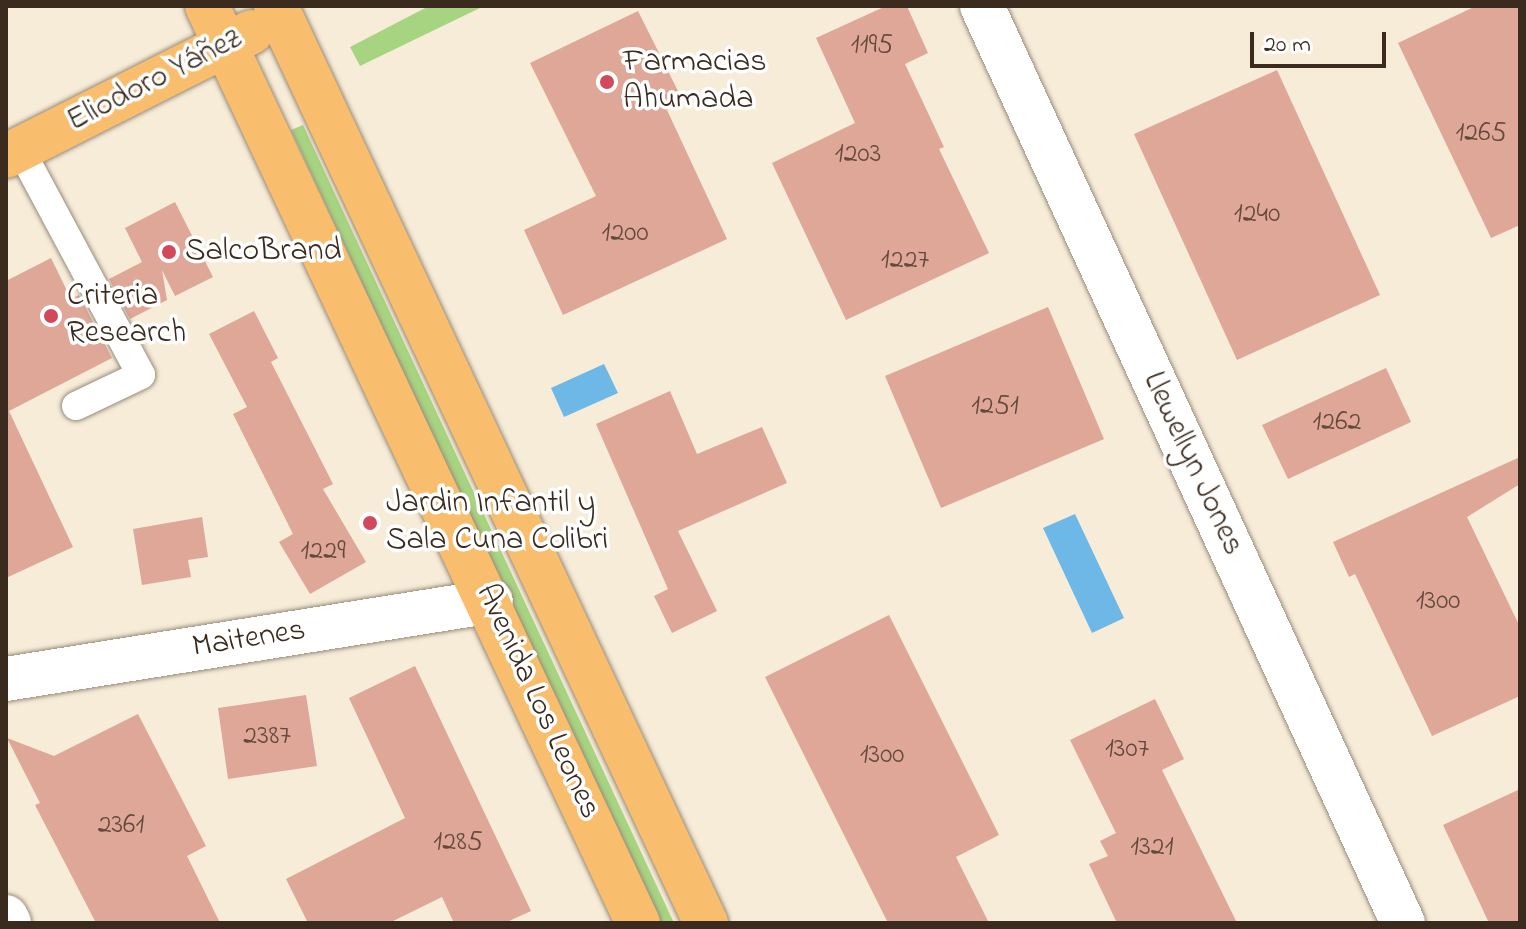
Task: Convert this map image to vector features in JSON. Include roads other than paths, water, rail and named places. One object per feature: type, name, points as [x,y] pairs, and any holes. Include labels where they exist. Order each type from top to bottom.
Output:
[{"type":"main road","name":"Avenida Los Leones","points":[[207,6],[491,601],[638,923]]},
{"type":"main road","name":"Avenida Los Leones","points":[[287,10],[706,923]]},
{"type":"main road","name":"Eliodoro Yáñez","points":[[13,152],[225,46],[287,10]]},
{"type":"street","name":"Llewellyn Jones","points":[[982,6],[1403,923]]},
{"type":"street","name":"Maitenes","points":[[6,679],[491,601]]},
{"type":"street","points":[[6,917],[9,923]]},
{"type":"lane","points":[[13,152],[141,375],[76,406]]},
{"type":"water","points":[[604,364],[618,393],[564,417],[551,388]]},
{"type":"water","points":[[1075,514],[1124,618],[1092,633],[1043,528]]},
{"type":"place","name":"Farmacias Ahumada","points":[[607,82]]},
{"type":"place","name":"SalcoBrand","points":[[169,252]]},
{"type":"place","name":"Criteria Research","points":[[51,316]]},
{"type":"place","name":"Jardin Infantil y Sala Cuna Colibri","points":[[370,523]]}]
